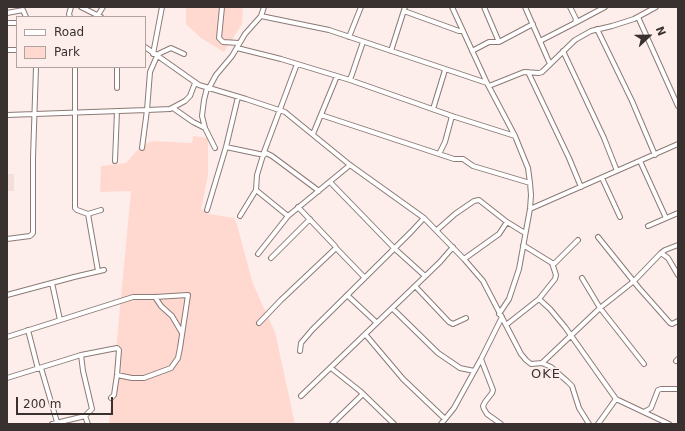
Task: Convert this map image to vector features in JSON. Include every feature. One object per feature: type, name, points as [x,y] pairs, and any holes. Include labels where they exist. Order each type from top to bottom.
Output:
[{"type":"street","points":[[81,7],[100,16],[103,7]]},
{"type":"street","points":[[142,148],[150,72],[155,55],[162,7]]},
{"type":"street","points":[[222,7],[219,38],[223,42],[239,43]]},
{"type":"street","points":[[215,148],[205,128],[202,113],[208,88],[237,48],[245,34],[261,16],[264,7]]},
{"type":"street","points":[[349,37],[361,7]]},
{"type":"street","points":[[441,424],[454,408],[481,359],[509,299],[519,269],[530,209],[531,195],[528,168],[523,155],[452,7]]},
{"type":"street","points":[[484,7],[499,42]]},
{"type":"street","points":[[525,7],[550,64]]},
{"type":"street","points":[[570,7],[576,20],[575,23]]},
{"type":"street","points":[[540,40],[605,7]]},
{"type":"street","points":[[261,16],[329,30],[488,84],[524,72],[539,74],[575,40],[597,29],[638,18],[656,7]]},
{"type":"street","points":[[391,51],[405,9],[459,31],[463,31]]},
{"type":"street","points":[[7,13],[23,10],[26,16]]},
{"type":"street","points":[[638,18],[678,106]]},
{"type":"street","points":[[472,51],[489,42],[499,42],[533,24]]},
{"type":"street","points":[[597,29],[635,108],[655,154]]},
{"type":"street","points":[[350,80],[363,42]]},
{"type":"street","points":[[146,48],[195,82],[208,88],[286,112],[350,165],[424,218],[453,247],[483,282],[521,354],[531,364],[542,362],[600,308],[634,281],[661,253],[678,245]]},
{"type":"street","points":[[155,55],[171,48],[184,54]]},
{"type":"street","points":[[237,48],[350,80],[452,116],[515,136]]},
{"type":"street","points":[[563,51],[604,138],[617,170]]},
{"type":"street","points":[[240,216],[256,190],[257,175],[297,64]]},
{"type":"street","points":[[7,239],[30,236],[33,233],[33,158],[36,68]]},
{"type":"street","points":[[75,68],[75,208],[88,214],[101,210]]},
{"type":"street","points":[[117,68],[117,88]]},
{"type":"street","points":[[433,109],[445,70]]},
{"type":"street","points":[[528,72],[581,188]]},
{"type":"street","points":[[313,134],[337,76]]},
{"type":"street","points":[[7,115],[173,108],[188,98],[195,82]]},
{"type":"street","points":[[207,210],[226,148],[238,97]]},
{"type":"street","points":[[173,108],[191,121],[205,128]]},
{"type":"street","points":[[116,111],[116,161]]},
{"type":"street","points":[[321,115],[454,159],[463,159],[473,166],[530,183]]},
{"type":"street","points":[[439,154],[445,142],[452,116]]},
{"type":"street","points":[[530,209],[581,188],[617,170],[678,144]]},
{"type":"street","points":[[226,148],[272,156],[318,190]]},
{"type":"street","points":[[640,161],[666,218]]},
{"type":"street","points":[[258,254],[288,216],[350,165]]},
{"type":"street","points":[[602,178],[620,217]]},
{"type":"street","points":[[330,182],[394,248],[425,276]]},
{"type":"street","points":[[256,190],[288,216]]},
{"type":"street","points":[[437,230],[455,214],[476,200],[479,200],[525,234]]},
{"type":"street","points":[[298,207],[364,277]]},
{"type":"street","points":[[648,226],[678,213]]},
{"type":"street","points":[[88,214],[98,271]]},
{"type":"street","points":[[300,351],[301,343],[304,338],[424,218]]},
{"type":"street","points":[[272,258],[310,219]]},
{"type":"street","points":[[464,259],[499,234],[507,222]]},
{"type":"street","points":[[598,237],[639,288],[670,323],[672,324],[678,321]]},
{"type":"street","points":[[552,263],[555,263],[578,240]]},
{"type":"street","points":[[506,325],[539,299],[555,279],[556,275],[552,263],[523,245]]},
{"type":"street","points":[[301,396],[415,286],[453,247]]},
{"type":"street","points":[[259,322],[336,248]]},
{"type":"street","points":[[661,253],[668,258],[678,275]]},
{"type":"street","points":[[7,295],[104,270]]},
{"type":"street","points":[[582,278],[600,308],[644,364]]},
{"type":"street","points":[[52,283],[60,320]]},
{"type":"street","points":[[415,286],[449,322],[453,324],[466,318]]},
{"type":"street","points":[[7,337],[133,297],[155,298],[188,295],[179,355],[171,369],[140,379],[117,375]]},
{"type":"street","points":[[347,295],[376,323]]},
{"type":"street","points":[[155,298],[172,316],[182,333]]},
{"type":"street","points":[[539,299],[550,309],[565,327],[616,399],[669,424]]},
{"type":"street","points":[[392,308],[438,353],[460,368],[474,371]]},
{"type":"street","points":[[28,330],[57,422]]},
{"type":"street","points":[[364,334],[403,379],[445,419]]},
{"type":"street","points":[[7,378],[81,355],[117,348],[119,350],[117,375],[114,395],[111,398]]},
{"type":"street","points":[[52,424],[85,416],[92,409],[83,371],[81,355]]},
{"type":"street","points":[[481,359],[492,390],[492,393],[485,402],[484,409],[487,414],[501,424]]},
{"type":"street","points":[[542,362],[551,367],[572,386],[579,408],[589,424]]},
{"type":"street","points":[[330,368],[363,394],[391,423]]},
{"type":"street","points":[[643,412],[651,408],[658,390],[678,389]]},
{"type":"street","points":[[332,424],[363,394]]},
{"type":"street","points":[[598,424],[616,399]]},
{"type":"street","points":[[85,416],[88,424]]},
{"type":"shaded area","points":[[7,174],[14,174],[14,191],[7,191]]},
{"type":"green space","points":[[186,7],[243,7],[242,24],[224,52],[201,38],[186,24]]},
{"type":"green space","points":[[193,136],[208,138],[208,176],[201,209],[209,214],[234,218],[253,284],[275,332],[295,424],[109,424],[131,191],[100,192],[101,166],[126,163],[141,146],[152,141],[192,143]]},
{"type":"district","name":"OKE","points":[[546,375]]}]
